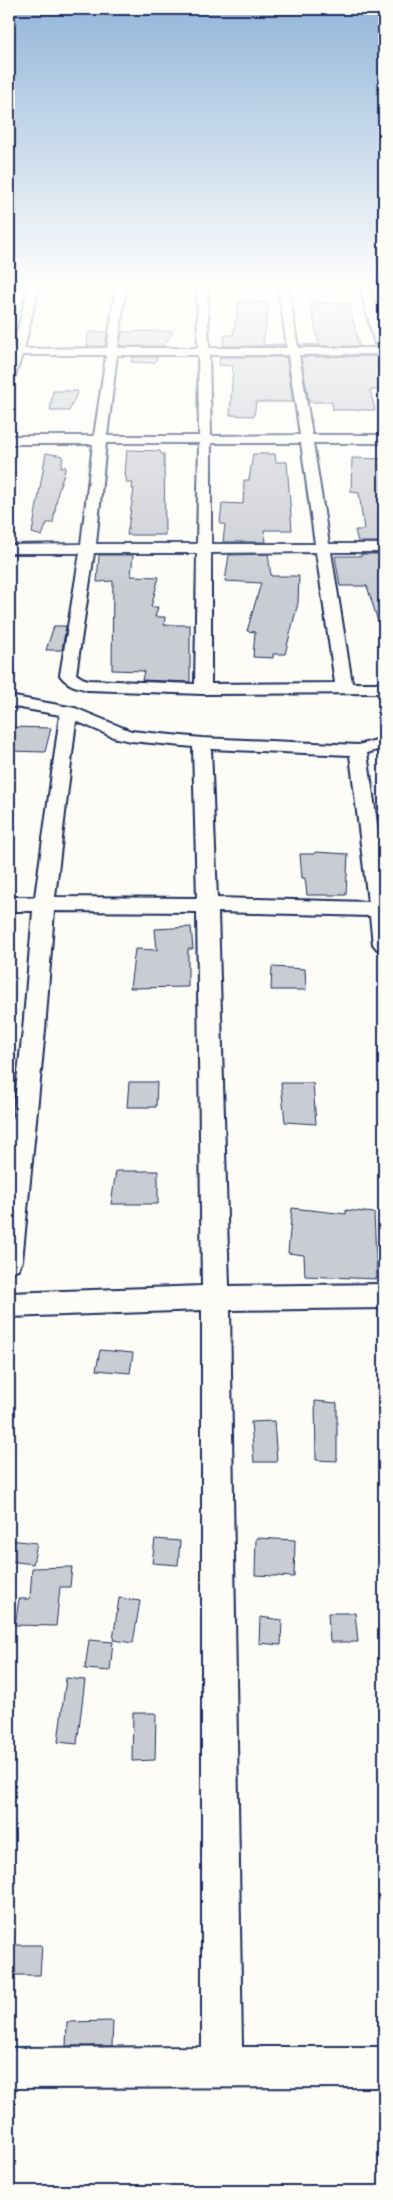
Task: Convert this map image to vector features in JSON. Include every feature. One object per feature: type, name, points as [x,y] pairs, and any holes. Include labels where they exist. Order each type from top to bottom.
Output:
[{"type":"street","points":[[107,387],[88,548],[68,675],[76,682],[88,685],[203,689],[384,688]]},
{"type":"street","points":[[203,387],[205,440],[203,689]]},
{"type":"street","points":[[300,387],[344,687]]},
{"type":"street","points":[[9,440],[308,440],[384,438]]},
{"type":"street","points":[[9,549],[384,548]]},
{"type":"street","points":[[9,701],[69,712],[125,735],[202,743],[358,750],[384,743]]},
{"type":"street","points":[[9,1261],[34,1030],[44,903],[69,712]]},
{"type":"street","points":[[202,743],[208,905],[216,1298],[222,2066]]},
{"type":"street","points":[[358,750],[381,909],[384,944]]},
{"type":"street","points":[[9,904],[208,905],[381,909]]},
{"type":"street","points":[[9,1305],[216,1298],[384,1296]]},
{"type":"street","points":[[9,2068],[384,2067]]},
{"type":"building","points":[[232,387],[291,387],[293,402],[256,402],[254,416],[230,415]]},
{"type":"building","points":[[306,387],[384,387],[384,390],[370,390],[375,410],[333,410],[332,402],[309,402]]},
{"type":"building","points":[[53,391],[78,391],[69,411],[50,411]]},
{"type":"building","points":[[127,450],[160,451],[161,454],[164,454],[165,535],[127,535],[134,489],[132,489],[133,483],[127,483],[125,473]]},
{"type":"building","points":[[46,453],[63,456],[61,467],[66,467],[58,492],[53,523],[47,523],[42,536],[32,533]]},
{"type":"building","points":[[253,454],[275,454],[276,462],[287,462],[292,530],[264,530],[266,542],[223,542],[225,524],[220,524],[222,503],[243,504],[244,480],[249,480]]},
{"type":"building","points":[[352,458],[384,459],[384,542],[358,542],[355,530],[364,530],[359,493],[351,492]]},
{"type":"building","points":[[268,554],[271,576],[299,576],[298,603],[285,654],[273,654],[273,658],[253,657],[255,632],[247,631],[261,583],[225,581],[229,555]]},
{"type":"building","points":[[361,554],[384,554],[384,627],[380,628],[367,586],[340,586],[335,556],[362,556]]},
{"type":"building","points":[[99,555],[133,555],[131,576],[159,577],[151,607],[158,607],[155,617],[165,617],[164,625],[190,625],[190,682],[142,680],[144,671],[112,670],[113,581],[97,582]]},
{"type":"building","points":[[54,626],[66,626],[62,650],[46,650]]},
{"type":"building","points":[[9,727],[51,728],[45,752],[9,751]]},
{"type":"building","points":[[315,852],[348,854],[346,895],[307,895],[305,878],[302,878],[300,854],[315,854]]},
{"type":"building","points":[[191,927],[193,949],[188,949],[188,987],[130,988],[135,949],[157,950],[155,929]]},
{"type":"building","points":[[272,967],[305,969],[306,990],[271,990]]},
{"type":"building","points":[[129,1082],[157,1082],[156,1107],[127,1107]]},
{"type":"building","points":[[281,1083],[313,1083],[316,1124],[285,1122]]},
{"type":"building","points":[[116,1171],[158,1171],[158,1204],[111,1204]]},
{"type":"building","points":[[292,1208],[346,1214],[346,1210],[374,1213],[377,1279],[305,1276],[304,1255],[288,1253]]},
{"type":"building","points":[[100,1350],[133,1353],[130,1373],[96,1370]]},
{"type":"building","points":[[315,1401],[337,1403],[337,1461],[316,1460]]},
{"type":"building","points":[[274,1421],[277,1462],[254,1462],[251,1422]]},
{"type":"building","points":[[256,1538],[295,1540],[294,1577],[255,1575]]},
{"type":"building","points":[[155,1539],[180,1541],[178,1565],[152,1563]]},
{"type":"building","points":[[9,1540],[37,1543],[33,1564],[9,1561]]},
{"type":"building","points":[[72,1567],[70,1587],[60,1587],[56,1626],[15,1625],[19,1599],[30,1599],[32,1568]]},
{"type":"building","points":[[119,1598],[140,1601],[133,1643],[113,1640]]},
{"type":"building","points":[[328,1613],[355,1613],[358,1642],[330,1642]]},
{"type":"building","points":[[260,1617],[282,1620],[281,1645],[259,1643]]},
{"type":"building","points":[[89,1640],[113,1642],[110,1671],[85,1669]]},
{"type":"building","points":[[66,1678],[85,1680],[77,1744],[58,1742]]},
{"type":"building","points":[[133,1713],[156,1713],[155,1760],[132,1761]]},
{"type":"building","points":[[10,1945],[42,1945],[40,1975],[9,1975]]},
{"type":"building","points":[[113,2021],[112,2046],[66,2046],[67,2022]]}]
